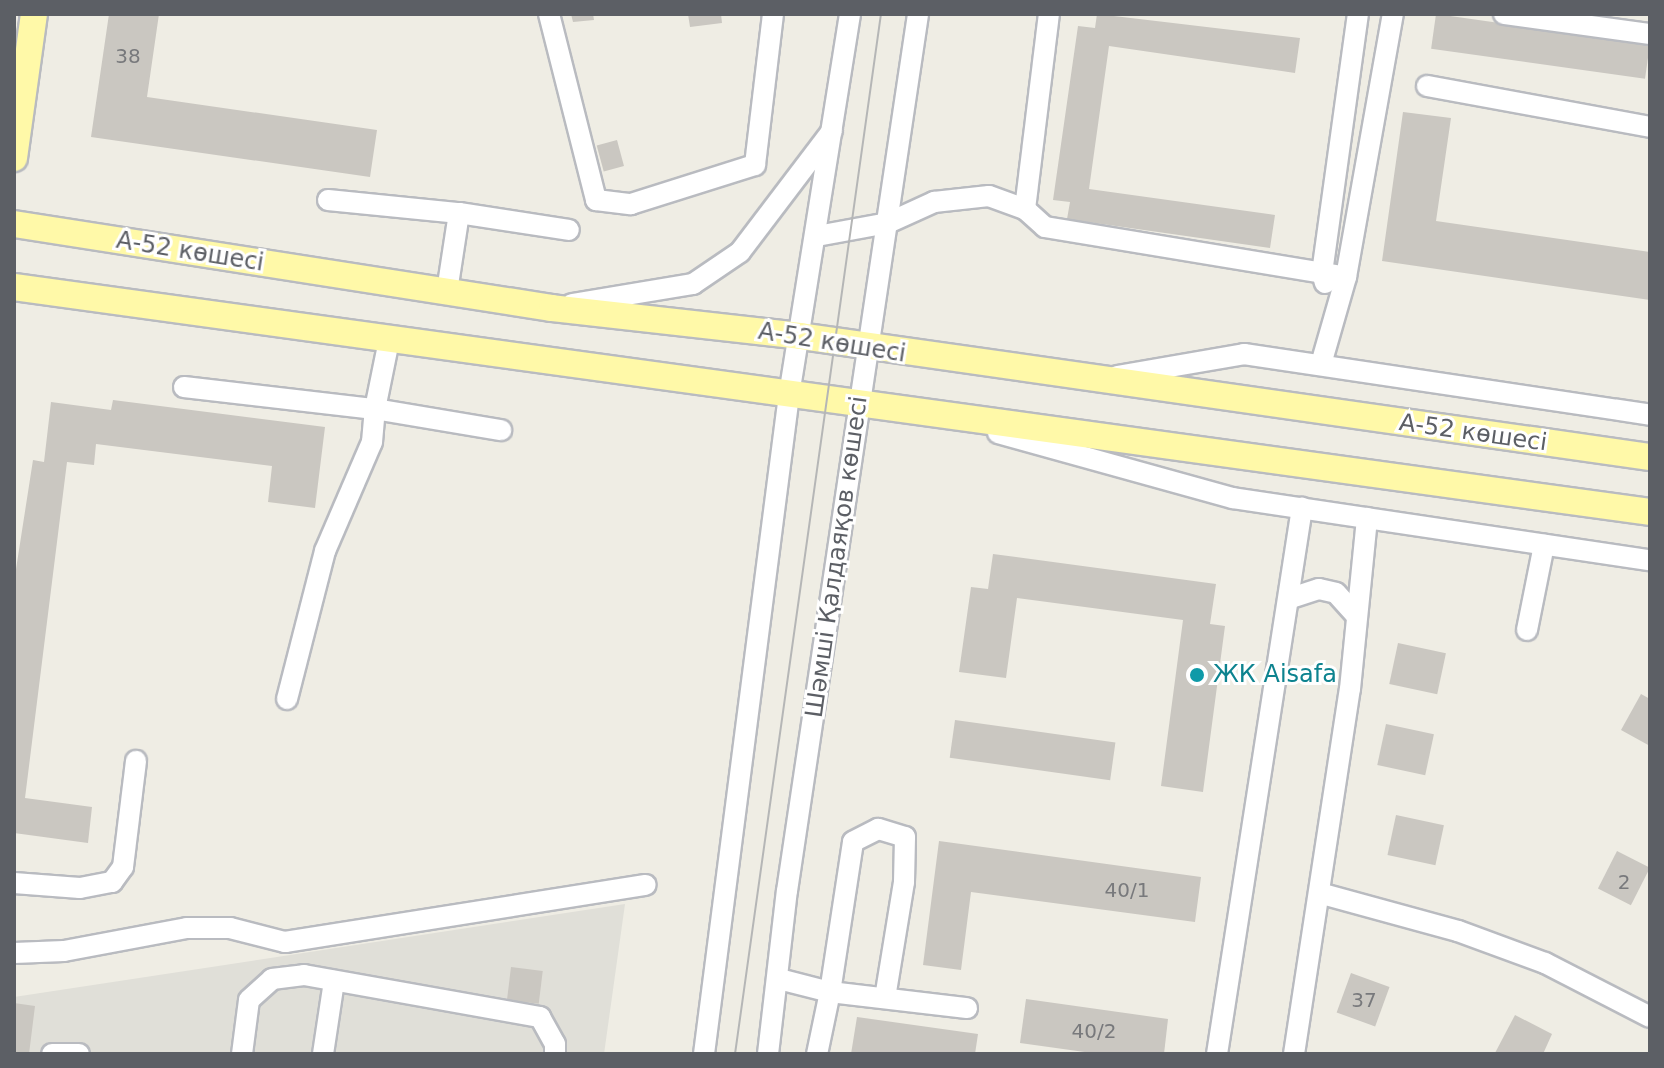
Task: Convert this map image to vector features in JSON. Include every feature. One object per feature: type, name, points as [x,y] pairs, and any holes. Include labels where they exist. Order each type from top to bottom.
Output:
[{"type":"main road","points":[[14,158],[34,14]]},
{"type":"main road","name":"А-52 көшесі","points":[[14,224],[552,308],[800,336],[868,349],[1650,457]]},
{"type":"main road","points":[[14,287],[940,418],[1650,512]]},
{"type":"street","points":[[549,14],[596,200],[631,204],[755,165],[773,14]]},
{"type":"street","points":[[704,1054],[789,395],[817,236],[850,14]]},
{"type":"street","name":"Шәмші Қалдаяқов көшесі","points":[[768,1054],[858,405],[918,14]]},
{"type":"street","points":[[1025,209],[1049,14]]},
{"type":"street","points":[[1335,313],[1322,273],[1358,14]]},
{"type":"street","points":[[1321,364],[1346,277],[1393,14]]},
{"type":"street","points":[[1504,14],[1650,34]]},
{"type":"street","points":[[1427,86],[1650,127]]},
{"type":"street","points":[[552,308],[693,284],[740,252],[833,129]]},
{"type":"street","points":[[817,236],[888,223],[934,202],[989,196],[1025,209],[1045,227],[1346,277]]},
{"type":"street","points":[[328,200],[459,213],[569,230]]},
{"type":"street","points":[[447,291],[459,213]]},
{"type":"street","points":[[287,699],[325,551],[372,442],[375,409],[389,340]]},
{"type":"street","points":[[1097,380],[1244,354],[1650,415]]},
{"type":"street","points":[[184,387],[375,409],[501,430]]},
{"type":"street","points":[[940,418],[1233,498],[1650,560]]},
{"type":"street","points":[[1217,1054],[1281,622],[1291,598],[1302,508]]},
{"type":"street","points":[[1294,1054],[1350,689],[1355,614],[1367,518]]},
{"type":"street","points":[[1527,630],[1544,545]]},
{"type":"street","points":[[1291,598],[1319,589],[1336,593],[1355,614]]},
{"type":"street","points":[[14,883],[80,888],[112,882],[123,867],[136,761]]},
{"type":"street","points":[[817,1054],[830,992],[853,842],[878,829],[905,837],[904,882],[885,998]]},
{"type":"street","points":[[14,953],[64,951],[187,928],[230,928],[285,942],[646,885]]},
{"type":"street","points":[[1319,893],[1458,931],[1545,963],[1650,1017]]},
{"type":"street","points":[[242,1054],[249,1000],[272,979],[304,975],[540,1017],[555,1054]]},
{"type":"street","points":[[779,979],[830,992],[967,1008]]},
{"type":"street","points":[[323,1054],[334,981]]},
{"type":"street","points":[[52,1054],[79,1054]]},
{"type":"shaded area","points":[[625,904],[604,1054],[14,1054],[14,997]]},
{"type":"building","points":[[109,14],[159,14],[147,97],[377,130],[370,177],[91,137]]},
{"type":"building","points":[[571,14],[593,14],[594,20],[573,22]]},
{"type":"building","points":[[688,14],[721,14],[722,23],[690,27]]},
{"type":"building","points":[[1097,14],[1300,38],[1295,73],[1109,46],[1089,189],[1275,215],[1270,248],[1067,219],[1070,202],[1053,200],[1078,26],[1095,28]]},
{"type":"building","points":[[1436,14],[1650,44],[1645,79],[1431,49]]},
{"type":"building","points":[[1403,112],[1451,118],[1436,221],[1650,252],[1650,300],[1382,261]]},
{"type":"building","points":[[617,140],[624,166],[604,172],[597,145]]},
{"type":"building","points":[[113,400],[325,427],[315,508],[268,502],[272,466],[96,444],[94,465],[67,462],[25,798],[92,807],[88,843],[14,833],[14,582],[33,460],[44,462],[51,402],[111,410]]},
{"type":"building","name":"ЖК Aisafa","points":[[993,554],[1216,584],[1210,624],[1225,626],[1203,792],[1161,786],[1183,620],[1017,598],[1006,678],[959,672],[971,587],[988,589]]},
{"type":"building","points":[[1398,643],[1446,653],[1437,694],[1389,684]]},
{"type":"building","points":[[1641,694],[1650,699],[1650,746],[1621,730]]},
{"type":"building","points":[[955,720],[1115,743],[1110,780],[950,758]]},
{"type":"building","points":[[1386,724],[1434,734],[1425,775],[1377,765]]},
{"type":"building","points":[[1396,815],[1444,825],[1435,865],[1387,855]]},
{"type":"building","points":[[939,841],[1201,877],[1195,922],[971,892],[961,970],[923,965]]},
{"type":"building","points":[[1617,851],[1650,868],[1631,905],[1598,888]]},
{"type":"building","points":[[511,967],[543,971],[539,1004],[507,1000]]},
{"type":"building","points":[[1351,973],[1390,987],[1375,1026],[1337,1012]]},
{"type":"building","points":[[1026,999],[1168,1019],[1164,1054],[1099,1054],[1020,1043]]},
{"type":"building","points":[[14,1003],[35,1006],[29,1054],[14,1054]]},
{"type":"building","points":[[1515,1015],[1552,1034],[1543,1054],[1495,1053]]},
{"type":"building","points":[[857,1017],[978,1034],[975,1054],[851,1054]]},
{"type":"tram line","points":[[735,1054],[881,14]]},
{"type":"place","name":"ЖК Aisafa","points":[[1197,675]]}]
